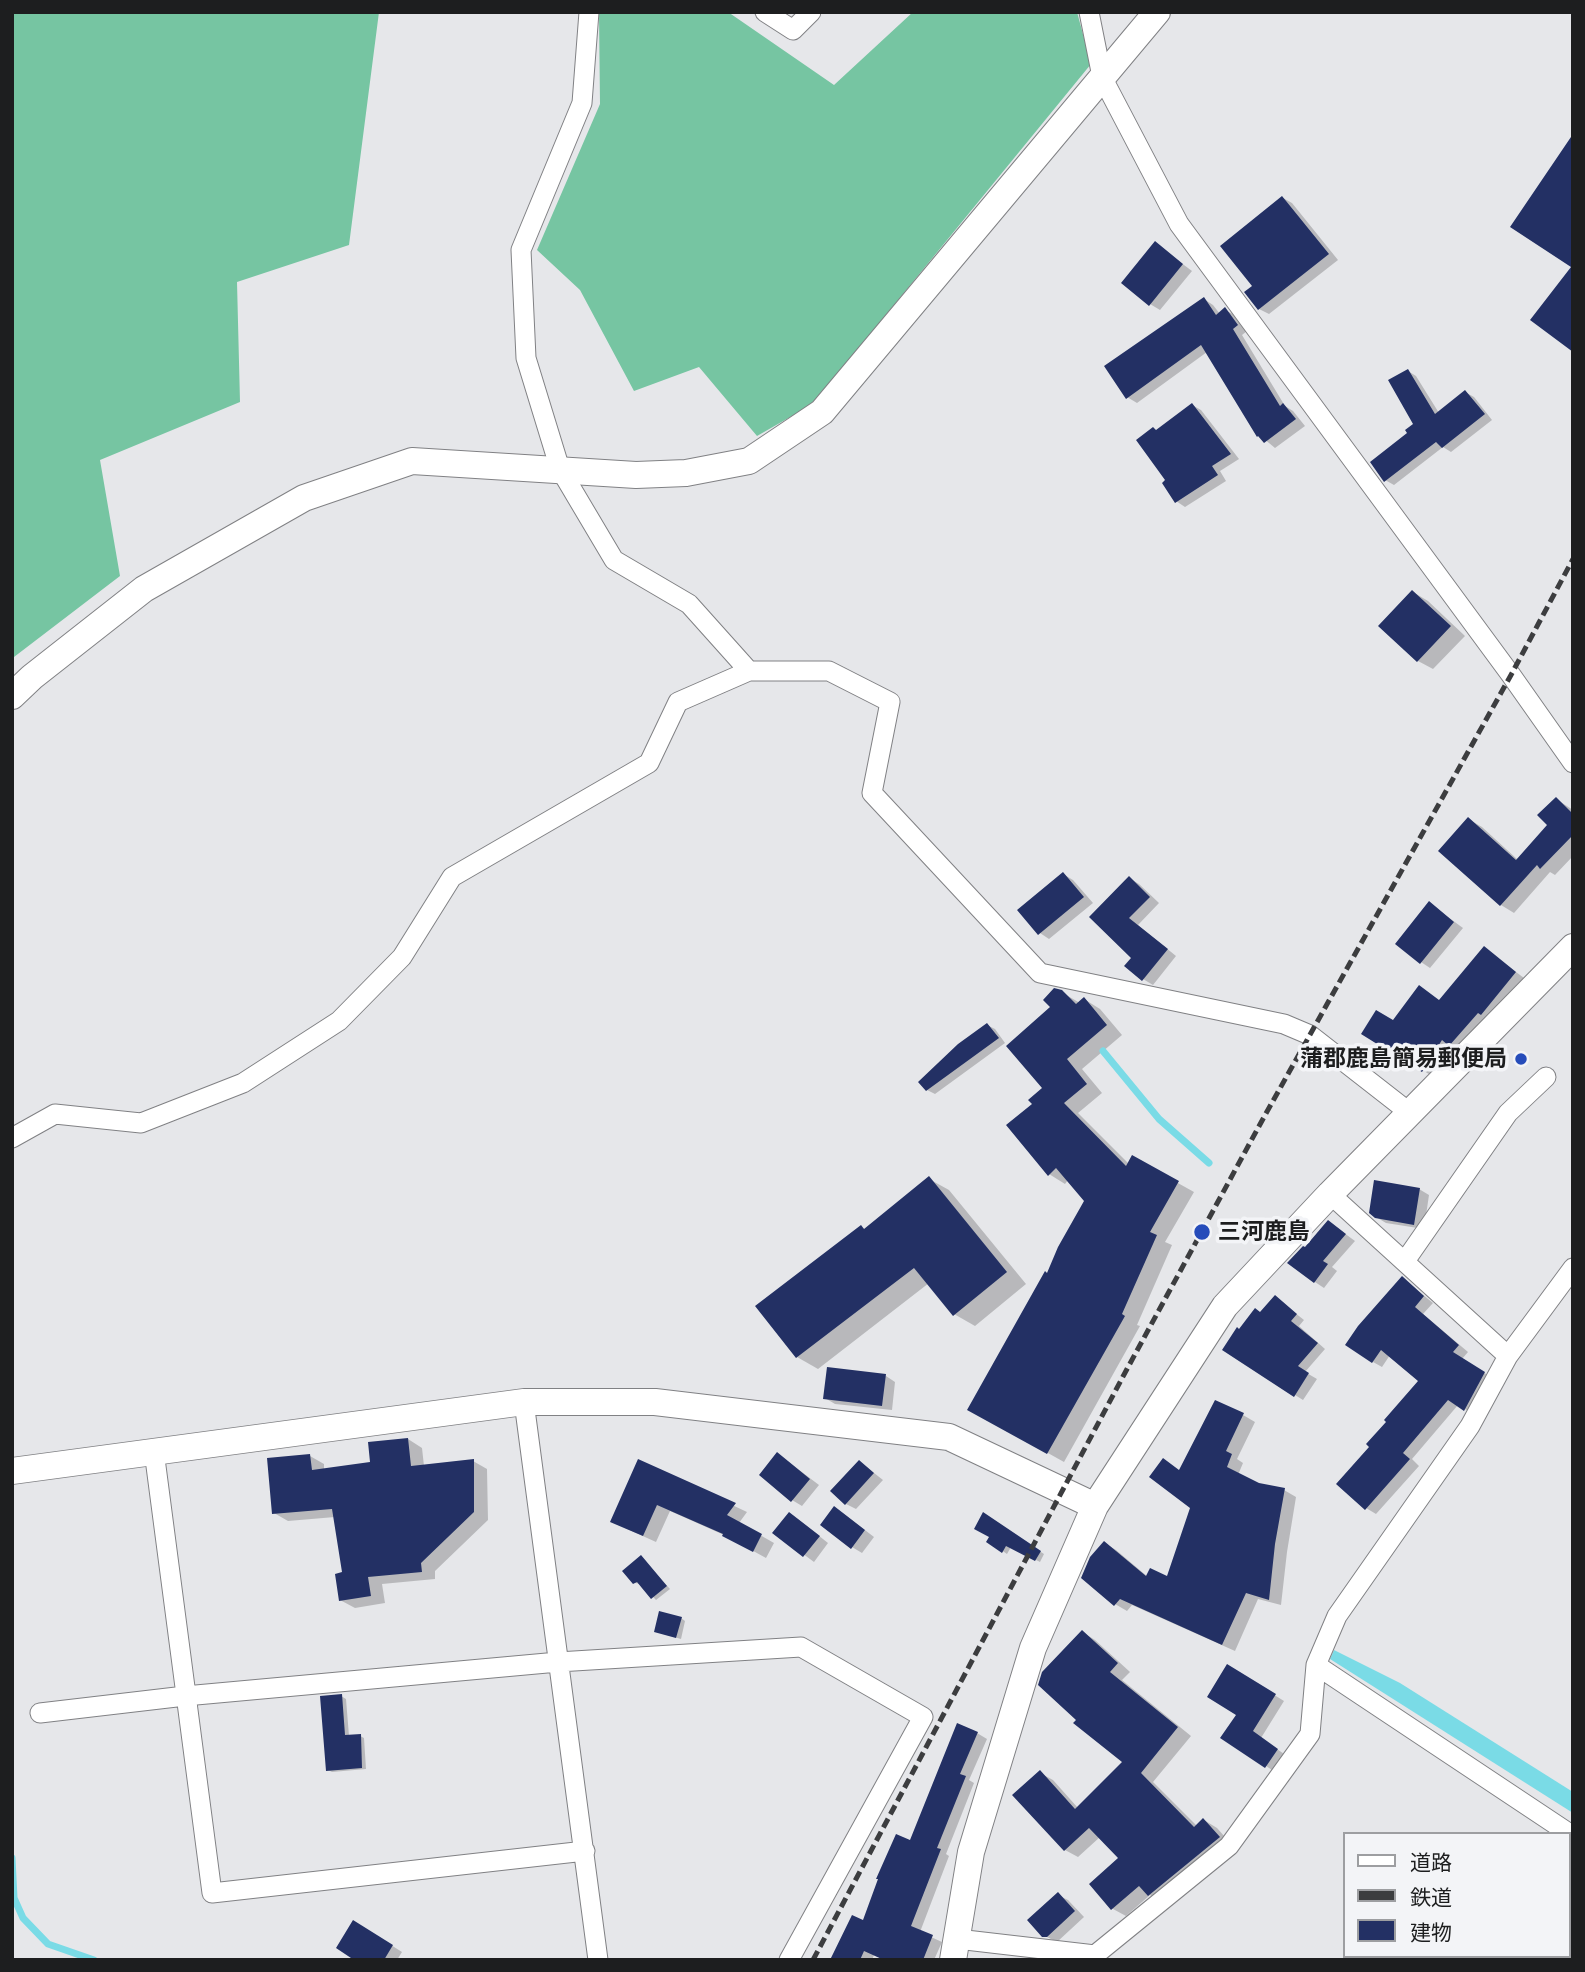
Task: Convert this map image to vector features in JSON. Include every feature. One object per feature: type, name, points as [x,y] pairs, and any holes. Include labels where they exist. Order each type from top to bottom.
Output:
[{"type":"street","points":[[589,12],[582,103],[521,250],[526,358],[560,469],[614,560],[690,604],[749,671]]},
{"type":"street","points":[[765,12],[793,30],[811,12]]},
{"type":"street","points":[[1089,12],[1102,78],[1179,224],[1573,763]]},
{"type":"street","points":[[12,695],[144,589],[303,498],[412,461],[636,475],[686,473],[749,461],[822,412],[1157,12]]},
{"type":"street","points":[[12,1138],[55,1114],[141,1123],[243,1083],[339,1021],[402,957],[452,877],[649,763],[678,702],[749,671],[830,671],[890,702],[872,793],[1040,973],[1284,1024],[1310,1035],[1410,1113]]},
{"type":"street","points":[[1573,947],[1330,1194],[1225,1306],[1095,1506],[1034,1648],[971,1852],[955,1949],[1095,1955],[1229,1846],[1310,1734],[1316,1665],[1337,1616],[1470,1426],[1508,1356],[1573,1268]]},
{"type":"street","points":[[1405,1261],[1508,1113],[1546,1077]]},
{"type":"street","points":[[1330,1194],[1508,1356]]},
{"type":"street","points":[[12,1471],[524,1402],[655,1402],[949,1437],[1095,1506]]},
{"type":"street","points":[[524,1402],[598,1960]]},
{"type":"street","points":[[154,1451],[212,1893],[584,1852]]},
{"type":"street","points":[[40,1713],[185,1696],[558,1662],[802,1647],[923,1717],[789,1960]]},
{"type":"street","points":[[1316,1665],[1567,1832]]},
{"type":"green space","points":[[12,12],[379,12],[349,245],[237,282],[240,402],[100,460],[120,576],[14,657],[12,656]]},
{"type":"green space","points":[[599,12],[728,12],[834,85],[913,12],[1077,12],[1091,64],[813,404],[757,436],[699,367],[634,391],[580,290],[537,250],[600,104]]},
{"type":"water","points":[[1334,1650],[1400,1683],[1573,1792],[1573,1813],[1330,1659]]},
{"type":"building","points":[[1573,134],[1573,352],[1530,320],[1571,267],[1510,227]]},
{"type":"building","points":[[1282,196],[1329,254],[1258,310],[1244,292],[1252,286],[1220,246]]},
{"type":"building","points":[[1155,241],[1183,264],[1149,306],[1121,283]]},
{"type":"building","points":[[1204,297],[1216,315],[1225,307],[1238,325],[1233,329],[1280,406],[1283,403],[1296,419],[1264,443],[1257,437],[1201,345],[1126,399],[1104,366]]},
{"type":"building","points":[[1408,369],[1435,414],[1465,390],[1485,414],[1442,448],[1436,442],[1384,482],[1370,462],[1407,433],[1405,430],[1413,424],[1388,380]]},
{"type":"building","points":[[1192,403],[1231,454],[1212,466],[1218,475],[1175,503],[1162,483],[1165,480],[1136,440],[1153,427],[1156,430]]},
{"type":"building","points":[[1412,590],[1451,626],[1417,662],[1378,626]]},
{"type":"building","points":[[1556,797],[1573,814],[1573,835],[1540,869],[1537,865],[1500,906],[1438,851],[1468,817],[1516,860],[1547,825],[1537,815]]},
{"type":"building","points":[[1063,872],[1084,897],[1038,935],[1017,910]]},
{"type":"building","points":[[1129,876],[1150,897],[1129,918],[1168,949],[1142,981],[1124,966],[1131,958],[1089,917]]},
{"type":"building","points":[[1429,901],[1454,922],[1420,964],[1395,944]]},
{"type":"building","points":[[1484,946],[1516,972],[1481,1015],[1478,1013],[1449,1046],[1442,1040],[1422,1072],[1361,1034],[1376,1010],[1393,1020],[1419,985],[1439,1000]]},
{"type":"building","points":[[1054,988],[1062,990],[1076,1004],[1084,997],[1107,1025],[1067,1059],[1087,1084],[1064,1103],[1126,1166],[1132,1155],[1179,1181],[1150,1232],[1157,1235],[1122,1314],[1125,1316],[1047,1454],[967,1410],[1045,1271],[1047,1273],[1058,1247],[1084,1201],[1056,1168],[1048,1176],[1006,1125],[1032,1104],[1028,1100],[1042,1088],[1006,1046],[1050,1007],[1043,1000]]},
{"type":"building","points":[[987,1023],[999,1038],[926,1091],[918,1082],[958,1044]]},
{"type":"building","points":[[929,1176],[1007,1272],[953,1316],[914,1268],[796,1358],[755,1306],[861,1225],[864,1229]]},
{"type":"building","points":[[1374,1180],[1420,1188],[1414,1225],[1375,1218],[1369,1213]]},
{"type":"building","points":[[1328,1220],[1346,1234],[1323,1261],[1328,1264],[1314,1283],[1287,1263]]},
{"type":"building","points":[[1402,1276],[1424,1296],[1415,1307],[1459,1345],[1453,1352],[1485,1372],[1464,1411],[1448,1400],[1403,1453],[1410,1459],[1365,1510],[1336,1484],[1369,1447],[1366,1444],[1418,1381],[1381,1350],[1372,1363],[1345,1345]]},
{"type":"building","points":[[1275,1295],[1297,1314],[1291,1321],[1318,1343],[1298,1366],[1309,1373],[1294,1397],[1222,1350],[1237,1327],[1239,1329],[1255,1308],[1260,1312]]},
{"type":"building","points":[[827,1367],[886,1374],[882,1406],[823,1399]]},
{"type":"building","points":[[1215,1400],[1244,1413],[1226,1451],[1232,1454],[1227,1467],[1259,1483],[1285,1488],[1269,1600],[1246,1593],[1222,1645],[1120,1599],[1114,1606],[1081,1578],[1090,1557],[1104,1541],[1146,1576],[1150,1568],[1167,1576],[1190,1508],[1149,1477],[1163,1458],[1179,1470]]},
{"type":"building","points":[[408,1438],[411,1466],[474,1459],[474,1512],[421,1563],[422,1572],[368,1577],[371,1596],[339,1601],[335,1574],[342,1572],[332,1509],[272,1514],[267,1458],[310,1454],[312,1470],[370,1462],[368,1442]]},
{"type":"building","points":[[777,1452],[810,1479],[791,1502],[759,1475]]},
{"type":"building","points":[[638,1459],[736,1503],[727,1515],[762,1534],[753,1552],[722,1536],[723,1534],[657,1505],[643,1536],[610,1522]]},
{"type":"building","points":[[859,1460],[874,1473],[845,1505],[830,1491]]},
{"type":"building","points":[[834,1506],[865,1530],[851,1549],[820,1525]]},
{"type":"building","points":[[789,1512],[820,1536],[803,1557],[772,1533]]},
{"type":"building","points":[[983,1512],[1041,1551],[1035,1561],[1006,1546],[1002,1553],[986,1542],[989,1537],[974,1529]]},
{"type":"building","points":[[641,1555],[667,1586],[651,1599],[637,1582],[633,1584],[622,1571]]},
{"type":"building","points":[[659,1611],[682,1617],[676,1638],[654,1632]]},
{"type":"building","points":[[1082,1630],[1118,1663],[1110,1672],[1178,1727],[1141,1773],[1194,1827],[1203,1818],[1220,1837],[1148,1896],[1139,1886],[1111,1910],[1089,1884],[1118,1858],[1089,1828],[1064,1851],[1012,1795],[1040,1770],[1075,1809],[1122,1762],[1073,1723],[1076,1720],[1038,1685],[1042,1672]]},
{"type":"building","points":[[1227,1664],[1276,1694],[1253,1731],[1278,1749],[1265,1768],[1220,1738],[1236,1715],[1207,1697]]},
{"type":"building","points":[[342,1694],[345,1735],[361,1734],[362,1768],[326,1771],[320,1696]]},
{"type":"building","points":[[957,1723],[978,1732],[960,1774],[966,1776],[937,1848],[941,1849],[911,1926],[933,1935],[923,1960],[884,1960],[864,1951],[860,1960],[830,1960],[852,1915],[863,1920],[876,1879],[896,1834],[910,1840]]},
{"type":"building","points":[[1058,1892],[1075,1911],[1047,1937],[1042,1937],[1027,1920]]},
{"type":"building","points":[[353,1920],[393,1945],[384,1960],[354,1960],[336,1948]]},
{"type":"waterway","points":[[1103,1051],[1159,1119],[1209,1163]]},
{"type":"waterway","points":[[12,1858],[14,1898],[23,1918],[48,1944],[94,1960]]},
{"type":"railway","points":[[813,1960],[1127,1369],[1573,559]]},
{"type":"place","name":"蒲郡鹿島簡易郵便局","points":[[1521,1059]]},
{"type":"place","name":"三河鹿島","points":[[1202,1232]]}]
